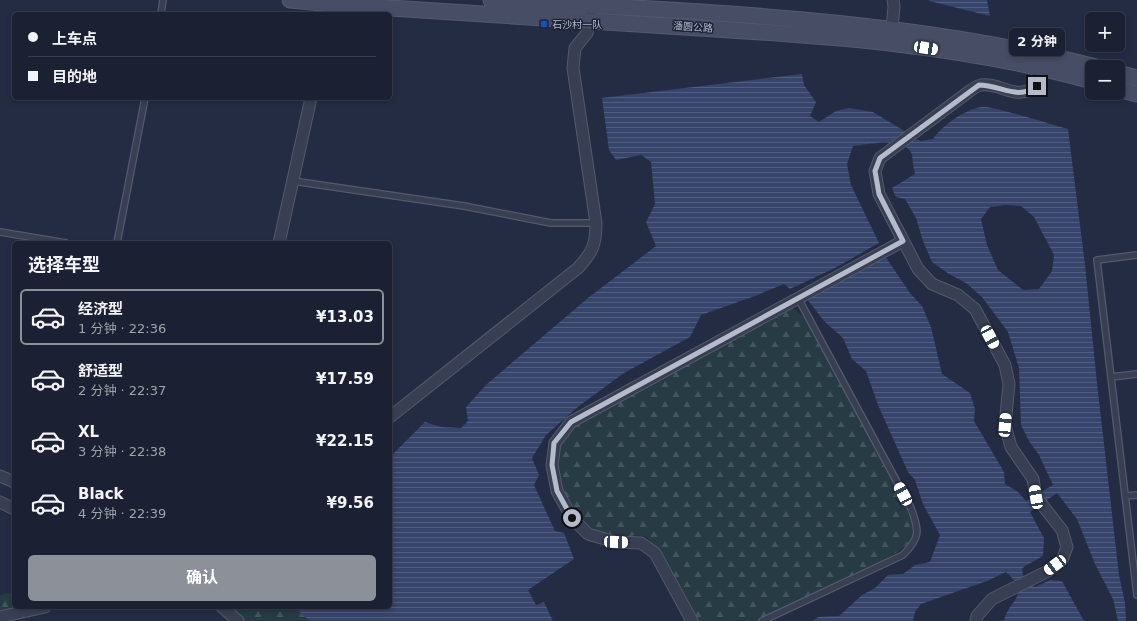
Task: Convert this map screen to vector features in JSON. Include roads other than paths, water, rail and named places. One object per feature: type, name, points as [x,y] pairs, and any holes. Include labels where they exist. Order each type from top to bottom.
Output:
[{"type":"main road","name":"潘圆公路","points":[[290,0],[320,8],[592,9],[758,17],[892,29],[924,33],[988,50],[1039,68],[1085,79]]},
{"type":"main road","name":"潘圆公路","points":[[492,0],[592,9],[926,48],[988,50],[1049,55],[1085,64]]},
{"type":"main road","points":[[1125,75],[1137,78]]},
{"type":"main road","points":[[1125,91],[1137,94]]},
{"type":"street","points":[[892,29],[894,6],[893,0]]},
{"type":"street","points":[[392,416],[578,268],[590,256],[596,237],[596,223],[573,68],[575,48],[586,33],[592,9]]},
{"type":"street","points":[[976,621],[977,616],[992,599],[1048,571],[1062,560],[1067,547],[1062,530],[1036,497],[1033,479],[1011,447],[1005,425],[1009,384],[1005,365],[975,309],[958,295],[932,284],[918,269],[879,194],[875,171],[880,158],[979,85],[990,85],[1012,93],[1028,92],[1037,86],[1039,68]]},
{"type":"street","points":[[279,241],[294,181],[311,100]]},
{"type":"street","points":[[692,621],[655,553],[641,543],[616,542],[588,534],[572,518],[557,491],[552,465],[554,443],[571,422],[903,241]]},
{"type":"street","points":[[0,476],[12,481]]},
{"type":"street","points":[[0,502],[12,508]]},
{"type":"street","points":[[0,617],[36,609]]},
{"type":"street","points":[[224,609],[238,621]]},
{"type":"lane","points":[[162,12],[163,0]]},
{"type":"lane","points":[[118,241],[146,100]]},
{"type":"lane","points":[[294,181],[464,206],[551,223],[596,223]]},
{"type":"lane","points":[[0,232],[54,241]]},
{"type":"lane","points":[[1137,255],[1097,260],[1137,595]]},
{"type":"lane","points":[[762,621],[903,555],[914,544],[918,528],[911,508],[798,298]]},
{"type":"lane","points":[[1111,377],[1137,374]]},
{"type":"lane","points":[[1125,496],[1137,495]]},
{"type":"water","points":[[987,0],[990,16],[929,1]]},
{"type":"water","points":[[802,74],[804,85],[816,102],[810,116],[819,122],[836,111],[849,108],[873,112],[906,132],[912,138],[921,141],[933,139],[954,119],[968,111],[986,107],[1068,129],[1085,265],[1119,575],[1125,603],[1126,621],[1118,621],[1113,599],[1095,564],[1077,519],[1057,493],[1030,512],[1044,538],[1043,556],[1025,566],[1022,569],[1022,572],[1027,582],[1035,587],[1050,580],[1062,581],[1084,621],[1004,621],[1006,614],[1017,597],[1018,592],[1018,587],[1014,580],[1006,572],[987,581],[921,604],[915,612],[913,621],[813,621],[818,617],[839,616],[862,595],[875,588],[888,575],[903,574],[915,565],[930,562],[940,535],[923,504],[915,480],[908,472],[878,405],[866,371],[852,359],[843,338],[824,321],[807,299],[885,256],[910,293],[922,306],[931,327],[942,374],[970,393],[975,409],[974,421],[1004,472],[1005,484],[1018,492],[1026,501],[1053,485],[1039,455],[1029,441],[1021,425],[1019,368],[1008,332],[982,297],[966,283],[949,274],[932,262],[923,241],[916,218],[905,199],[896,197],[892,188],[915,174],[912,155],[908,149],[902,145],[894,143],[876,143],[853,146],[847,164],[851,185],[879,243],[835,268],[790,289],[784,284],[701,315],[690,337],[624,373],[579,406],[546,435],[532,458],[539,475],[534,485],[555,531],[564,533],[574,559],[528,590],[536,605],[544,602],[553,621],[310,621],[296,609],[392,609],[392,455],[425,422],[441,427],[461,428],[468,421],[466,407],[487,384],[588,298],[656,246],[646,222],[655,204],[651,162],[641,155],[616,160],[609,150],[602,98]],"holes":[[[1005,205],[1021,206],[1034,217],[1054,255],[1052,271],[1039,289],[1023,290],[998,270],[987,245],[981,219],[990,207]]]},
{"type":"place","name":"石沙村一队","points":[[544,24]]}]
